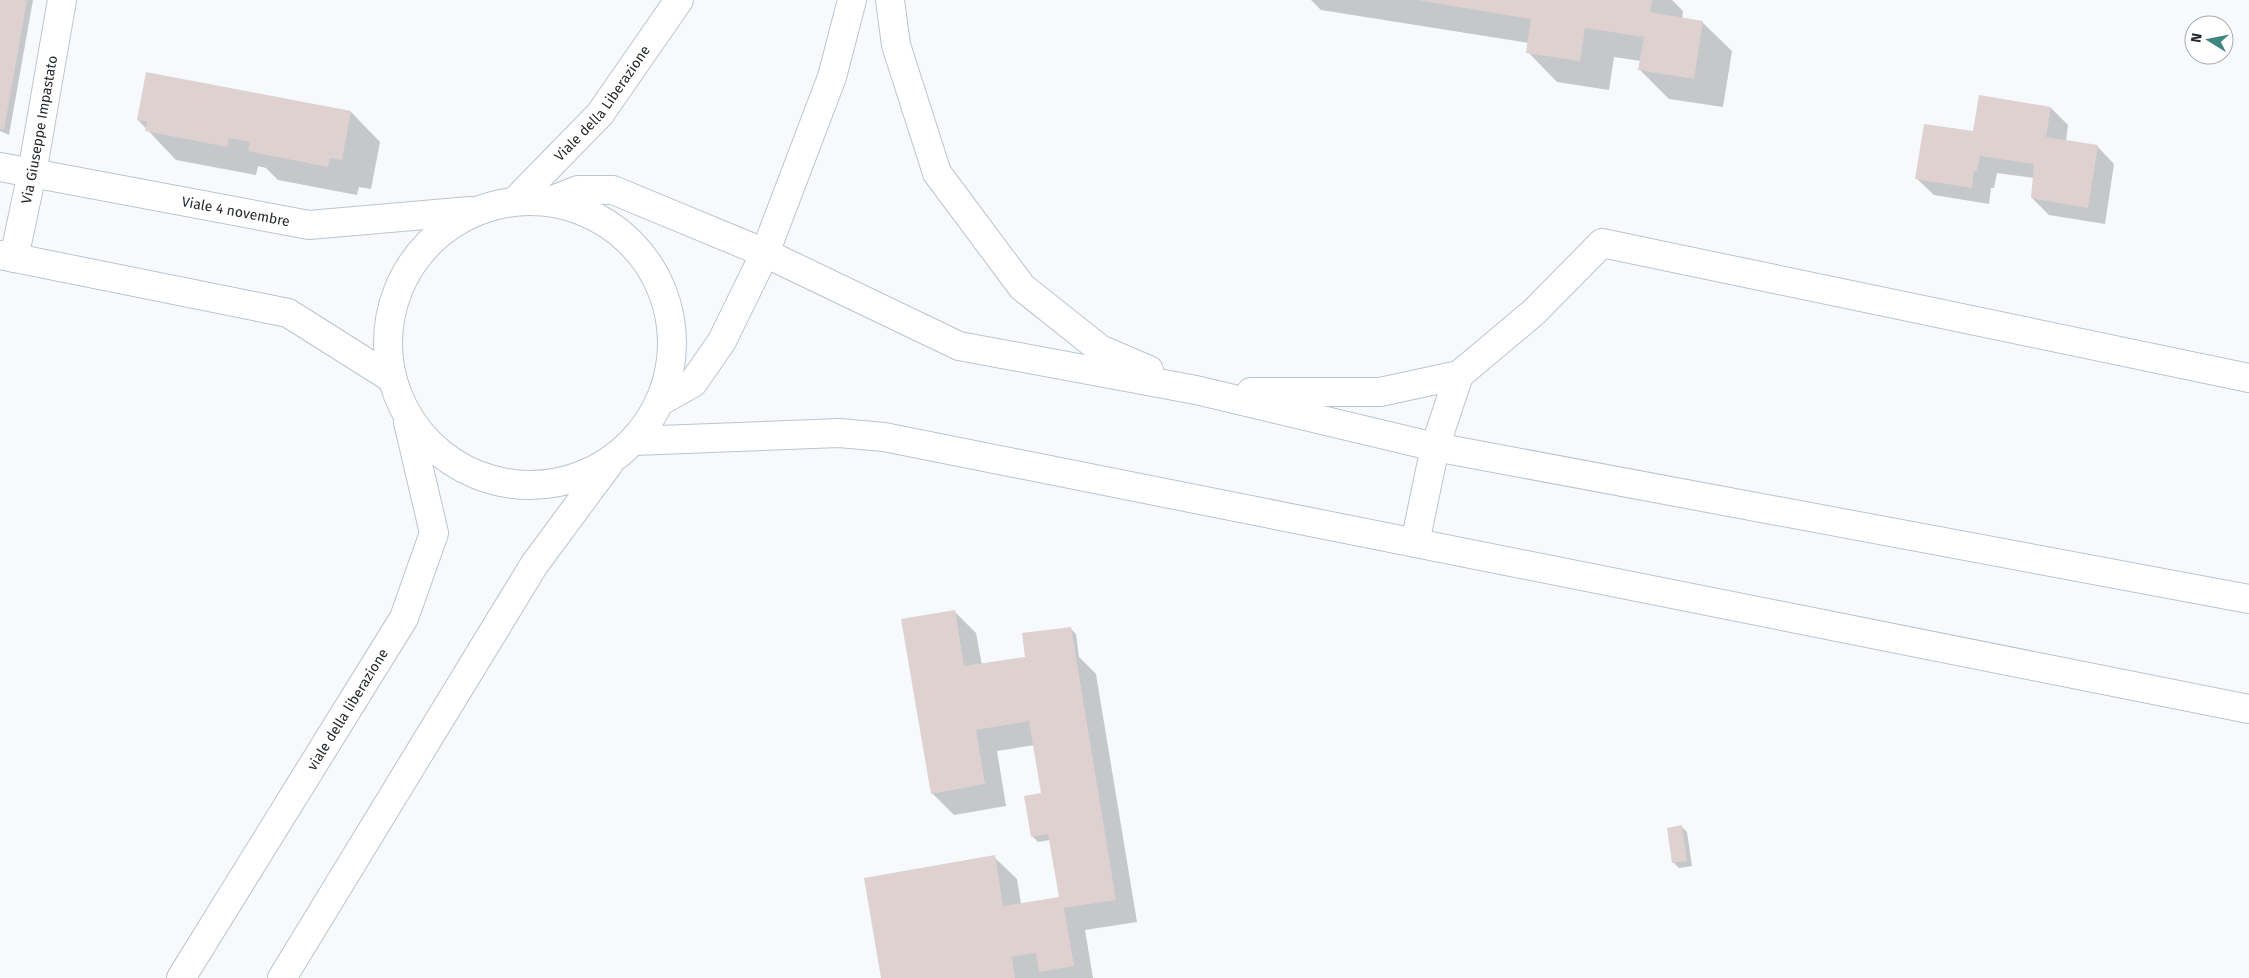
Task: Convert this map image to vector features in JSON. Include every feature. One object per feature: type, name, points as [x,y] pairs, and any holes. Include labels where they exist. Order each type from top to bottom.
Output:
[{"type":"street","name":"Via Giuseppe Impastato","points":[[7,256],[32,173],[62,0]]},
{"type":"street","name":"Viale della Liberazione","points":[[516,200],[600,114],[679,0]]},
{"type":"street","points":[[661,400],[693,383],[722,341],[765,253],[832,77],[852,0]]},
{"type":"street","points":[[890,0],[896,45],[938,173],[1022,287],[1100,349],[1196,390],[1380,392],[1459,375],[1534,312],[1602,243],[2249,378]]},
{"type":"street","name":"Viale 4 novembre","points":[[0,167],[309,225],[474,211]]},
{"type":"street","points":[[550,201],[578,190],[613,190],[765,253],[959,346],[1196,390],[1435,447],[2249,599]]},
{"type":"street","points":[[282,978],[534,565],[611,462],[634,442],[661,400],[672,358],[670,314],[655,273],[628,238],[592,214],[550,201],[516,200],[494,204],[474,211],[432,239],[402,280],[388,328],[391,378],[407,418],[438,453],[478,477],[523,486],[569,481],[611,462]]},
{"type":"street","points":[[7,256],[288,313],[391,378]]},
{"type":"street","points":[[1415,543],[1435,447],[1459,375]]},
{"type":"street","name":"viale della liberazione","points":[[180,978],[404,618],[434,533],[407,418]]},
{"type":"street","points":[[634,442],[839,433],[884,437],[2249,709]]},
{"type":"building","points":[[0,0],[27,0],[4,130],[0,129]]},
{"type":"building","points":[[1418,0],[1652,0],[1650,12],[1703,21],[1694,79],[1638,70],[1644,37],[1585,28],[1580,61],[1526,53],[1531,19]]},
{"type":"building","points":[[146,72],[351,111],[342,160],[330,158],[328,167],[248,151],[250,142],[229,138],[227,147],[145,131],[147,122],[137,120]]},
{"type":"building","points":[[1979,95],[2051,107],[2046,137],[2098,145],[2088,208],[2031,198],[2034,164],[1980,156],[1977,171],[1974,171],[1972,188],[1915,179],[1924,124],[1973,131]]},
{"type":"building","points":[[955,610],[964,666],[1025,657],[1022,633],[1071,627],[1116,900],[1064,908],[1074,966],[1039,972],[1036,953],[1012,957],[1015,978],[881,978],[864,878],[995,855],[1003,906],[1059,897],[1048,834],[1031,837],[1024,796],[1041,793],[1029,721],[976,730],[985,784],[931,794],[901,619]]},
{"type":"building","points":[[1682,825],[1687,861],[1672,863],[1667,828]]}]
